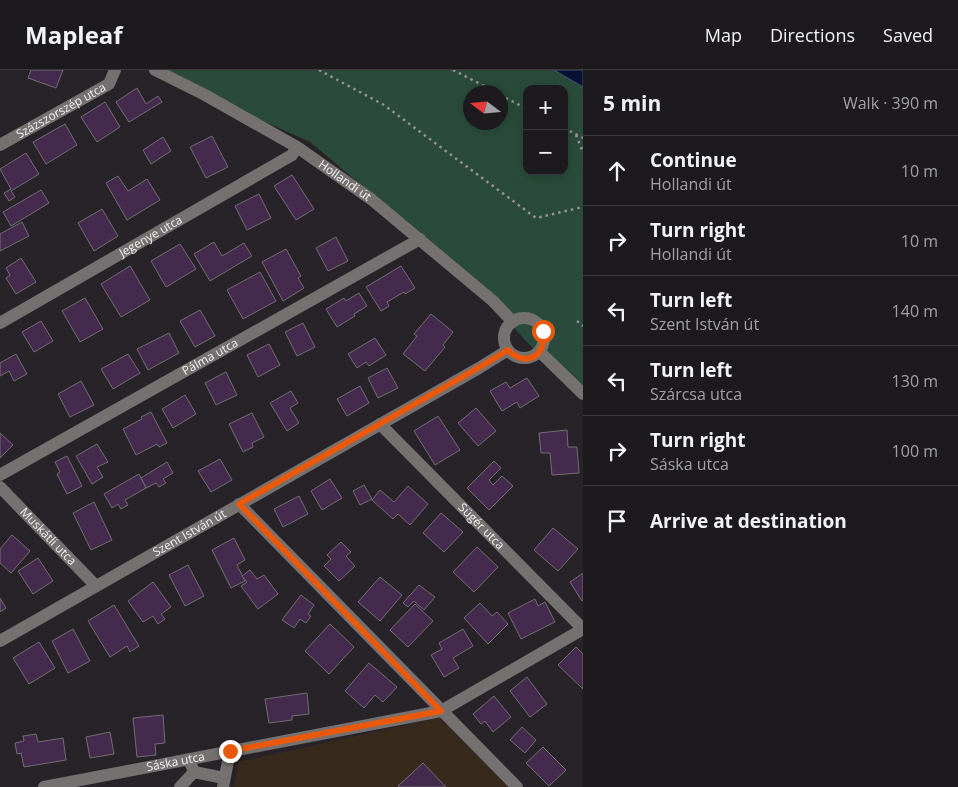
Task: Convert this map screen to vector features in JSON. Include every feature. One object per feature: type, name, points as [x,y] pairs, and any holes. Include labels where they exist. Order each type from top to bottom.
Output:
[{"type":"street","name":"Százszorszép utca","points":[[0,145],[109,84],[115,70]]},
{"type":"street","name":"Hollandi út","points":[[155,70],[205,95],[297,147],[371,199],[493,301],[513,322]]},
{"type":"street","name":"Jegenye utca","points":[[0,323],[292,155],[297,147]]},
{"type":"street","name":"Pálma utca","points":[[0,475],[420,239]]},
{"type":"street","points":[[520,319],[529,319],[538,323],[544,337],[544,344],[540,352],[533,357],[524,358],[513,355],[508,350],[504,341],[505,332],[513,322],[520,319]]},
{"type":"street","name":"Szent István út","points":[[0,641],[508,350]]},
{"type":"street","points":[[540,352],[583,394]]},
{"type":"street","name":"Sügér utca","points":[[380,424],[583,629]]},
{"type":"street","name":"Muskátli utca","points":[[0,487],[96,586]]},
{"type":"street","points":[[239,504],[517,787]]},
{"type":"street","name":"Sáska utca","points":[[44,787],[441,711],[583,629]]},
{"type":"street","points":[[189,759],[194,772],[223,782],[230,751]]},
{"type":"street","points":[[180,787],[194,772]]},
{"type":"path","points":[[319,70],[384,105],[536,218],[583,207]]},
{"type":"path","points":[[453,70],[482,85]]},
{"type":"path","points":[[508,99],[523,107]]},
{"type":"path","points":[[568,130],[583,138]]},
{"type":"path","points":[[575,134],[583,152]]},
{"type":"path","points":[[577,321],[583,326]]},
{"type":"shaded area","points":[[442,717],[512,787],[234,787],[238,762]]},
{"type":"green space","points":[[155,70],[554,70],[583,87],[583,398],[525,340],[462,269],[310,142],[205,95]]},
{"type":"water","points":[[554,70],[583,70],[583,87]]},
{"type":"building","points":[[31,70],[63,70],[56,88],[28,78]]},
{"type":"building","points":[[137,88],[146,104],[158,96],[162,102],[129,122],[116,102]]},
{"type":"building","points":[[105,102],[120,127],[97,142],[81,117]]},
{"type":"building","points":[[65,124],[77,145],[46,164],[33,142]]},
{"type":"building","points":[[212,136],[228,167],[206,178],[190,147]]},
{"type":"building","points":[[163,137],[171,151],[151,164],[143,150]]},
{"type":"building","points":[[26,153],[39,174],[11,191],[15,197],[9,201],[4,193],[11,189],[0,169]]},
{"type":"building","points":[[292,175],[314,209],[296,220],[274,186]]},
{"type":"building","points":[[118,176],[128,191],[147,179],[160,200],[127,220],[106,183]]},
{"type":"building","points":[[41,190],[49,203],[11,226],[3,212]]},
{"type":"building","points":[[259,194],[271,218],[247,230],[235,206]]},
{"type":"building","points":[[102,209],[118,236],[94,251],[78,223]]},
{"type":"building","points":[[22,222],[29,236],[0,251],[0,234]]},
{"type":"building","points":[[336,237],[348,261],[328,271],[316,248]]},
{"type":"building","points":[[214,242],[222,256],[244,243],[252,256],[210,281],[194,254]]},
{"type":"building","points":[[180,244],[196,269],[166,287],[151,261]]},
{"type":"building","points":[[286,249],[301,276],[298,278],[304,288],[283,301],[262,262]]},
{"type":"building","points":[[21,258],[36,282],[16,294],[6,278],[10,275],[6,268]]},
{"type":"building","points":[[130,266],[150,300],[121,317],[101,284]]},
{"type":"building","points":[[401,266],[415,288],[387,302],[389,306],[381,311],[366,287]]},
{"type":"building","points":[[260,272],[276,301],[243,319],[227,290]]},
{"type":"building","points":[[359,293],[367,306],[337,327],[326,309],[344,298],[346,301]]},
{"type":"building","points":[[85,298],[103,329],[80,342],[62,311]]},
{"type":"building","points":[[200,310],[215,336],[195,347],[180,321]]},
{"type":"building","points":[[431,314],[453,332],[443,345],[445,347],[425,371],[403,354],[417,336],[414,334]]},
{"type":"building","points":[[41,321],[53,341],[34,352],[22,332]]},
{"type":"building","points":[[303,323],[315,347],[297,356],[285,332]]},
{"type":"building","points":[[169,333],[179,353],[148,370],[137,349]]},
{"type":"building","points":[[375,338],[386,355],[369,366],[366,362],[357,368],[348,354]]},
{"type":"building","points":[[269,344],[280,365],[258,377],[247,355]]},
{"type":"building","points":[[16,354],[27,374],[14,381],[9,371],[0,376],[0,363]]},
{"type":"building","points":[[128,354],[140,373],[113,389],[101,369]]},
{"type":"building","points":[[387,368],[398,388],[378,398],[368,378]]},
{"type":"building","points":[[226,372],[237,395],[216,405],[205,383]]},
{"type":"building","points":[[527,378],[539,396],[520,408],[517,402],[502,411],[490,391],[506,382],[510,388]]},
{"type":"building","points":[[81,381],[94,405],[70,417],[58,394]]},
{"type":"building","points":[[360,386],[369,403],[347,416],[337,399]]},
{"type":"building","points":[[291,391],[298,403],[290,408],[299,423],[287,431],[270,403]]},
{"type":"building","points":[[185,395],[196,414],[173,428],[162,409]]},
{"type":"building","points":[[476,408],[496,431],[478,446],[458,423]]},
{"type":"building","points":[[151,412],[167,443],[159,447],[157,444],[136,455],[123,429]]},
{"type":"building","points":[[252,413],[264,437],[252,443],[253,447],[243,452],[229,424]]},
{"type":"building","points":[[438,416],[460,450],[435,465],[414,431]]},
{"type":"building","points":[[567,430],[568,447],[577,447],[579,473],[552,475],[550,453],[541,453],[539,433]]},
{"type":"building","points":[[0,433],[13,445],[0,458]]},
{"type":"building","points":[[97,444],[108,462],[97,467],[103,477],[92,484],[76,456]]},
{"type":"building","points":[[67,456],[82,486],[67,494],[57,474],[60,472],[55,462]]},
{"type":"building","points":[[220,459],[232,480],[211,492],[198,471]]},
{"type":"building","points":[[494,461],[501,468],[489,480],[493,485],[502,476],[513,486],[489,510],[467,488]]},
{"type":"building","points":[[167,462],[173,473],[163,479],[166,483],[159,487],[156,483],[146,488],[141,478]]},
{"type":"building","points":[[139,474],[146,488],[125,500],[128,505],[121,509],[118,504],[112,508],[104,494]]},
{"type":"building","points":[[330,479],[342,498],[322,510],[311,491]]},
{"type":"building","points":[[364,485],[372,499],[360,505],[353,491]]},
{"type":"building","points":[[408,486],[428,504],[410,525],[398,514],[393,519],[372,500],[380,490],[394,502]]},
{"type":"building","points":[[299,496],[308,514],[283,527],[274,509]]},
{"type":"building","points":[[94,502],[112,540],[91,550],[73,513]]},
{"type":"building","points":[[441,513],[463,532],[444,552],[423,533]]},
{"type":"building","points":[[553,528],[578,549],[558,571],[534,550]]},
{"type":"building","points":[[12,535],[30,551],[11,573],[0,563],[0,549]]},
{"type":"building","points":[[234,538],[245,560],[237,565],[245,581],[231,588],[212,550]]},
{"type":"building","points":[[341,542],[351,552],[346,556],[355,566],[339,581],[324,566],[331,559],[327,555]]},
{"type":"building","points":[[477,547],[498,567],[474,592],[453,572]]},
{"type":"building","points":[[38,558],[53,581],[33,594],[18,571]]},
{"type":"building","points":[[188,565],[204,596],[185,606],[169,575]]},
{"type":"building","points":[[250,570],[257,579],[264,575],[278,594],[258,609],[241,586],[247,582],[242,576]]},
{"type":"building","points":[[583,573],[583,600],[582,601],[570,582]]},
{"type":"building","points":[[380,577],[402,595],[380,621],[358,602]]},
{"type":"building","points":[[153,582],[171,607],[161,614],[165,619],[158,624],[153,616],[143,622],[128,601]]},
{"type":"building","points":[[419,585],[435,597],[424,610],[414,601],[408,607],[403,603]]},
{"type":"building","points":[[301,595],[314,605],[308,614],[311,616],[306,623],[300,619],[294,628],[282,620]]},
{"type":"building","points":[[0,598],[6,608],[0,612]]},
{"type":"building","points":[[535,599],[538,606],[545,602],[555,622],[521,639],[508,613]]},
{"type":"building","points":[[480,603],[492,616],[497,612],[508,624],[488,644],[464,618]]},
{"type":"building","points":[[415,604],[433,621],[408,647],[390,630]]},
{"type":"building","points":[[114,605],[139,646],[130,652],[127,646],[110,657],[88,621]]},
{"type":"building","points":[[330,624],[354,647],[329,674],[305,651]]},
{"type":"building","points":[[73,629],[90,661],[68,673],[52,641]]},
{"type":"building","points":[[463,629],[473,646],[453,658],[459,668],[444,677],[431,655],[442,649],[439,643]]},
{"type":"building","points":[[39,642],[55,668],[29,684],[13,658]]},
{"type":"building","points":[[576,647],[583,654],[583,689],[558,665]]},
{"type":"building","points":[[369,663],[397,687],[383,702],[375,695],[364,708],[345,691]]},
{"type":"building","points":[[527,677],[547,704],[530,717],[510,691]]},
{"type":"building","points":[[307,693],[309,714],[292,716],[292,720],[269,723],[265,699]]},
{"type":"building","points":[[494,696],[511,717],[493,732],[485,721],[481,724],[473,714]]},
{"type":"building","points":[[163,715],[165,743],[155,744],[156,755],[137,757],[133,718]]},
{"type":"building","points":[[522,727],[536,740],[525,753],[510,740]]},
{"type":"building","points":[[110,732],[114,754],[90,758],[86,737]]},
{"type":"building","points":[[36,734],[38,742],[63,738],[66,760],[24,767],[21,753],[17,754],[15,743],[24,741],[23,736]]},
{"type":"building","points":[[543,747],[566,770],[549,786],[526,763]]},
{"type":"building","points":[[423,763],[446,787],[398,786]]},
{"type":"route","points":[[230,751],[441,711],[239,504],[508,350],[513,355],[524,358],[533,357],[540,352],[544,344],[543,331]]}]
